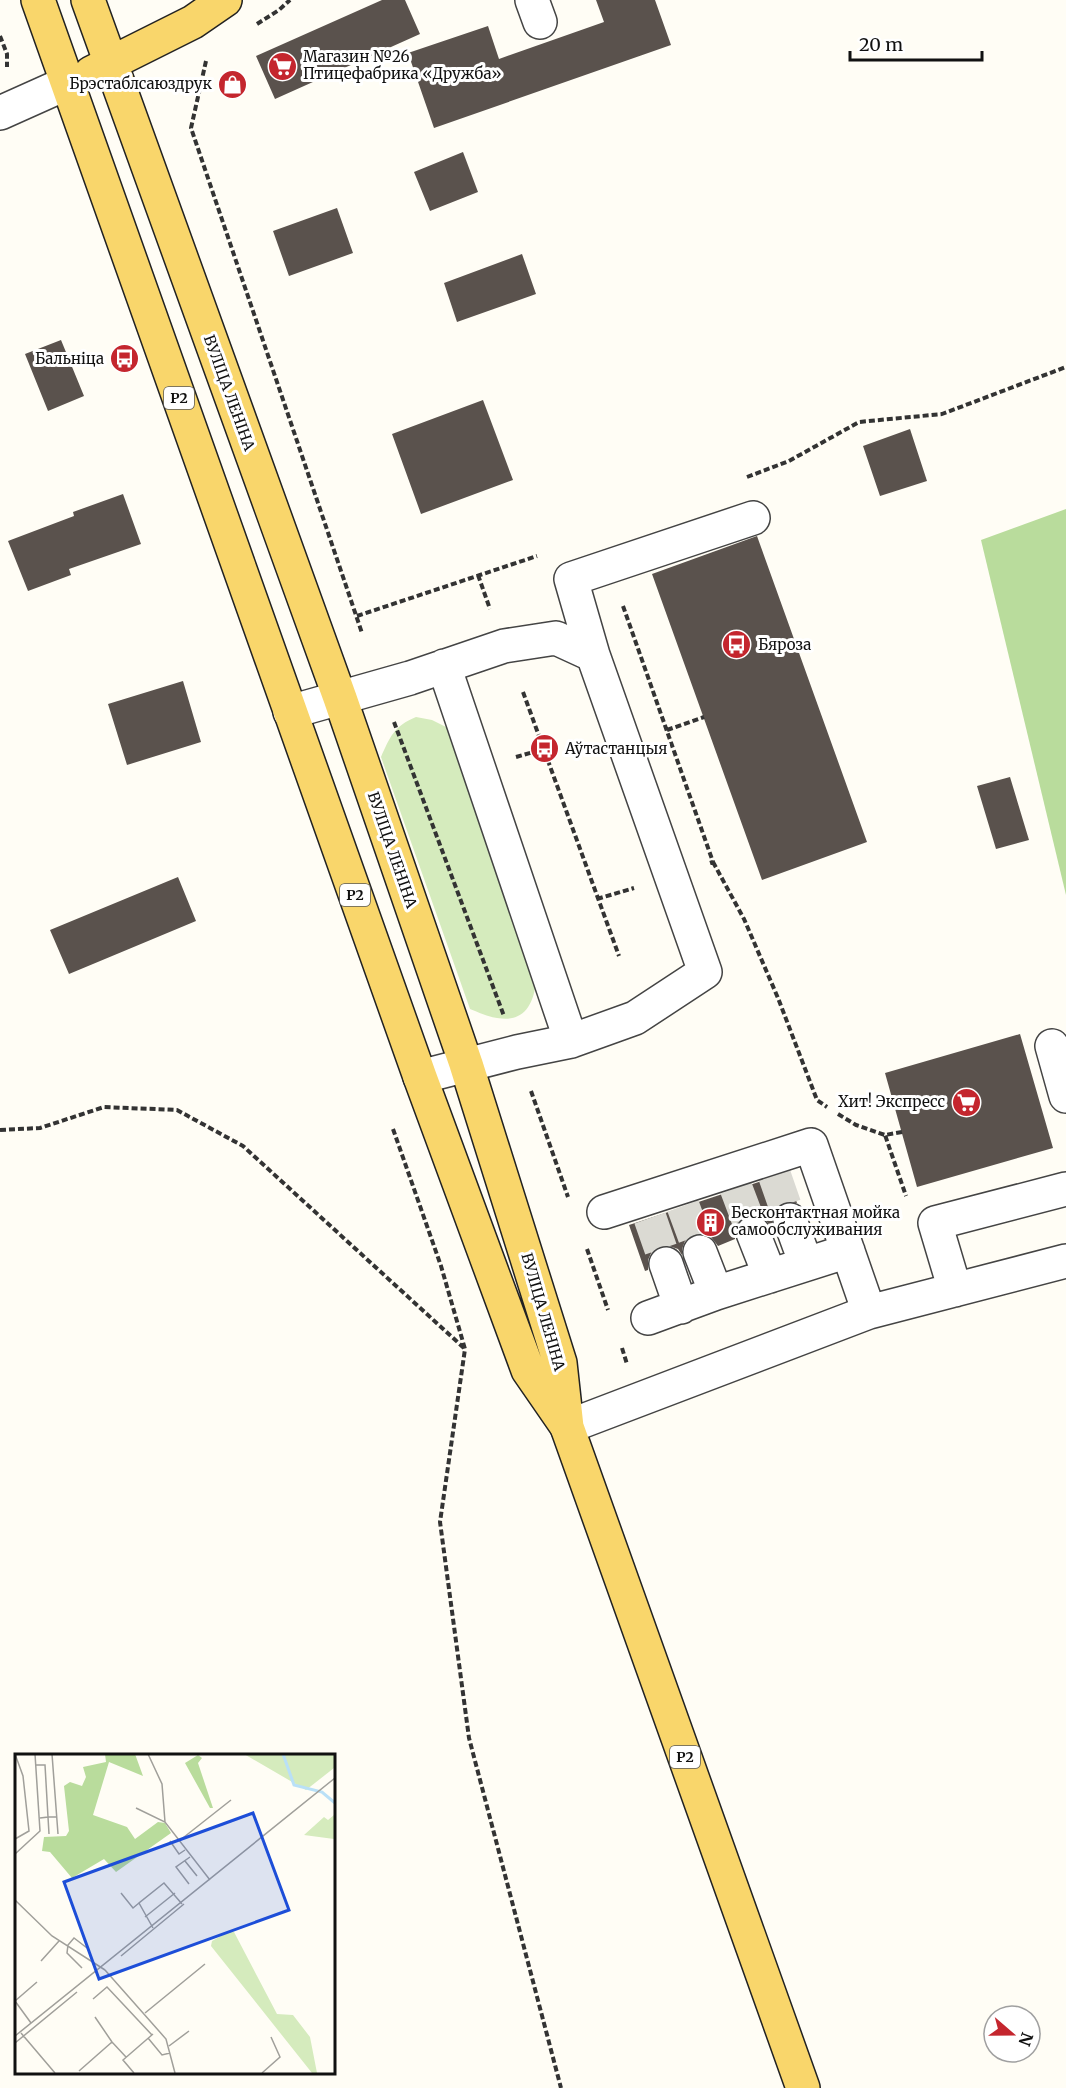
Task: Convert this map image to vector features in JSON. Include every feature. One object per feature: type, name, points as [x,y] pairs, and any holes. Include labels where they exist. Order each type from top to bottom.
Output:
[{"type":"main road","name":"ВУЛІЦА ЛЕНІНА","points":[[38,0],[420,1077],[528,1370],[567,1426]]},
{"type":"main road","name":"ВУЛІЦА ЛЕНІНА","points":[[88,0],[339,698],[466,1064],[560,1363],[567,1426]]},
{"type":"main road","points":[[67,83],[193,22],[225,0]]},
{"type":"main road","name":"Р2","points":[[567,1426],[803,2088]]},
{"type":"street","points":[[0,113],[67,83]]},
{"type":"street","points":[[420,1077],[466,1064],[571,1041],[635,1018],[705,972],[593,655],[571,579],[753,518]]},
{"type":"street","points":[[290,712],[504,646],[556,638],[593,655]]},
{"type":"street","points":[[444,666],[571,1041]]},
{"type":"street","points":[[1052,1046],[1066,1095]]},
{"type":"street","points":[[604,1212],[647,1209],[771,1167],[811,1145],[869,1312]]},
{"type":"street","points":[[955,1290],[935,1222],[1066,1189]]},
{"type":"street","points":[[790,1220],[806,1264]]},
{"type":"street","points":[[753,1233],[770,1276]]},
{"type":"street","points":[[648,1318],[716,1293],[848,1251]]},
{"type":"street","points":[[700,1252],[716,1293]]},
{"type":"street","points":[[666,1264],[681,1307]]},
{"type":"street","points":[[567,1426],[869,1312],[955,1290],[1064,1267]]},
{"type":"path","points":[[0,36],[7,54]]},
{"type":"path","points":[[747,477],[789,461],[859,422],[942,414],[1066,367]]},
{"type":"path","points":[[523,692],[619,956]]},
{"type":"path","points":[[667,730],[704,717]]},
{"type":"path","points":[[713,862],[744,919],[817,1100],[856,1125],[885,1136]]},
{"type":"path","points":[[0,1130],[40,1128],[104,1107],[177,1110],[243,1146],[465,1349],[440,1522],[469,1738],[561,2088]]},
{"type":"green space","points":[[1066,509],[1066,895],[981,540]]},
{"type":"green space","points":[[416,717],[432,720],[448,728],[536,981],[530,1004],[521,1015],[514,1018],[487,1016],[470,1009],[381,757],[398,728]]},
{"type":"building","points":[[382,0],[405,0],[420,34],[275,99],[256,56]]},
{"type":"building","points":[[596,0],[655,0],[671,45],[434,128],[408,53],[488,26],[499,59],[604,22]]},
{"type":"building","points":[[463,152],[478,192],[430,211],[414,172]]},
{"type":"building","points":[[337,208],[353,253],[289,276],[273,231]]},
{"type":"building","points":[[522,254],[536,294],[457,322],[444,283]]},
{"type":"building","points":[[61,340],[84,396],[48,411],[25,354]]},
{"type":"building","points":[[483,400],[513,480],[421,514],[392,434]]},
{"type":"building","points":[[910,429],[927,481],[880,496],[863,446]]},
{"type":"building","points":[[123,494],[141,544],[69,569],[71,575],[28,591],[8,541],[74,516],[73,512]]},
{"type":"building","name":"Бяроза","points":[[757,536],[867,842],[762,880],[652,574]]},
{"type":"building","points":[[183,681],[201,742],[127,765],[108,704]]},
{"type":"building","points":[[1010,777],[1029,840],[996,849],[977,786]]},
{"type":"building","points":[[178,877],[196,921],[69,974],[50,930]]},
{"type":"building","name":"Хит! Экспресс","points":[[1020,1034],[1053,1148],[917,1187],[885,1073]]},
{"type":"building","name":"Бесконтактная мойка самообслуживания","points":[[786,1173],[797,1203],[784,1202],[776,1208],[772,1216],[771,1227],[764,1218],[747,1215],[738,1222],[735,1239],[718,1246],[711,1237],[702,1233],[694,1234],[685,1241],[682,1255],[678,1249],[660,1246],[652,1251],[648,1260],[648,1270],[645,1271],[629,1225]]},
{"type":"tunnel","points":[[774,1174],[790,1220]]},
{"type":"tunnel","points":[[736,1188],[753,1233]]},
{"type":"tunnel","points":[[683,1206],[700,1252]]},
{"type":"tunnel","points":[[650,1218],[666,1264]]},
{"type":"place","name":"Магазин №26 Птицефабрика «Дружба»","points":[[282,66]]},
{"type":"place","name":"Брэстаблсаюздрук","points":[[233,84]]},
{"type":"place","name":"Бальніца","points":[[125,359]]},
{"type":"place","name":"Бяроза","points":[[737,645]]},
{"type":"place","name":"Аўтастанцыя","points":[[544,749]]},
{"type":"place","name":"Хит! Экспресс","points":[[966,1102]]},
{"type":"place","name":"Бесконтактная мойка самообслуживания","points":[[710,1222]]}]
